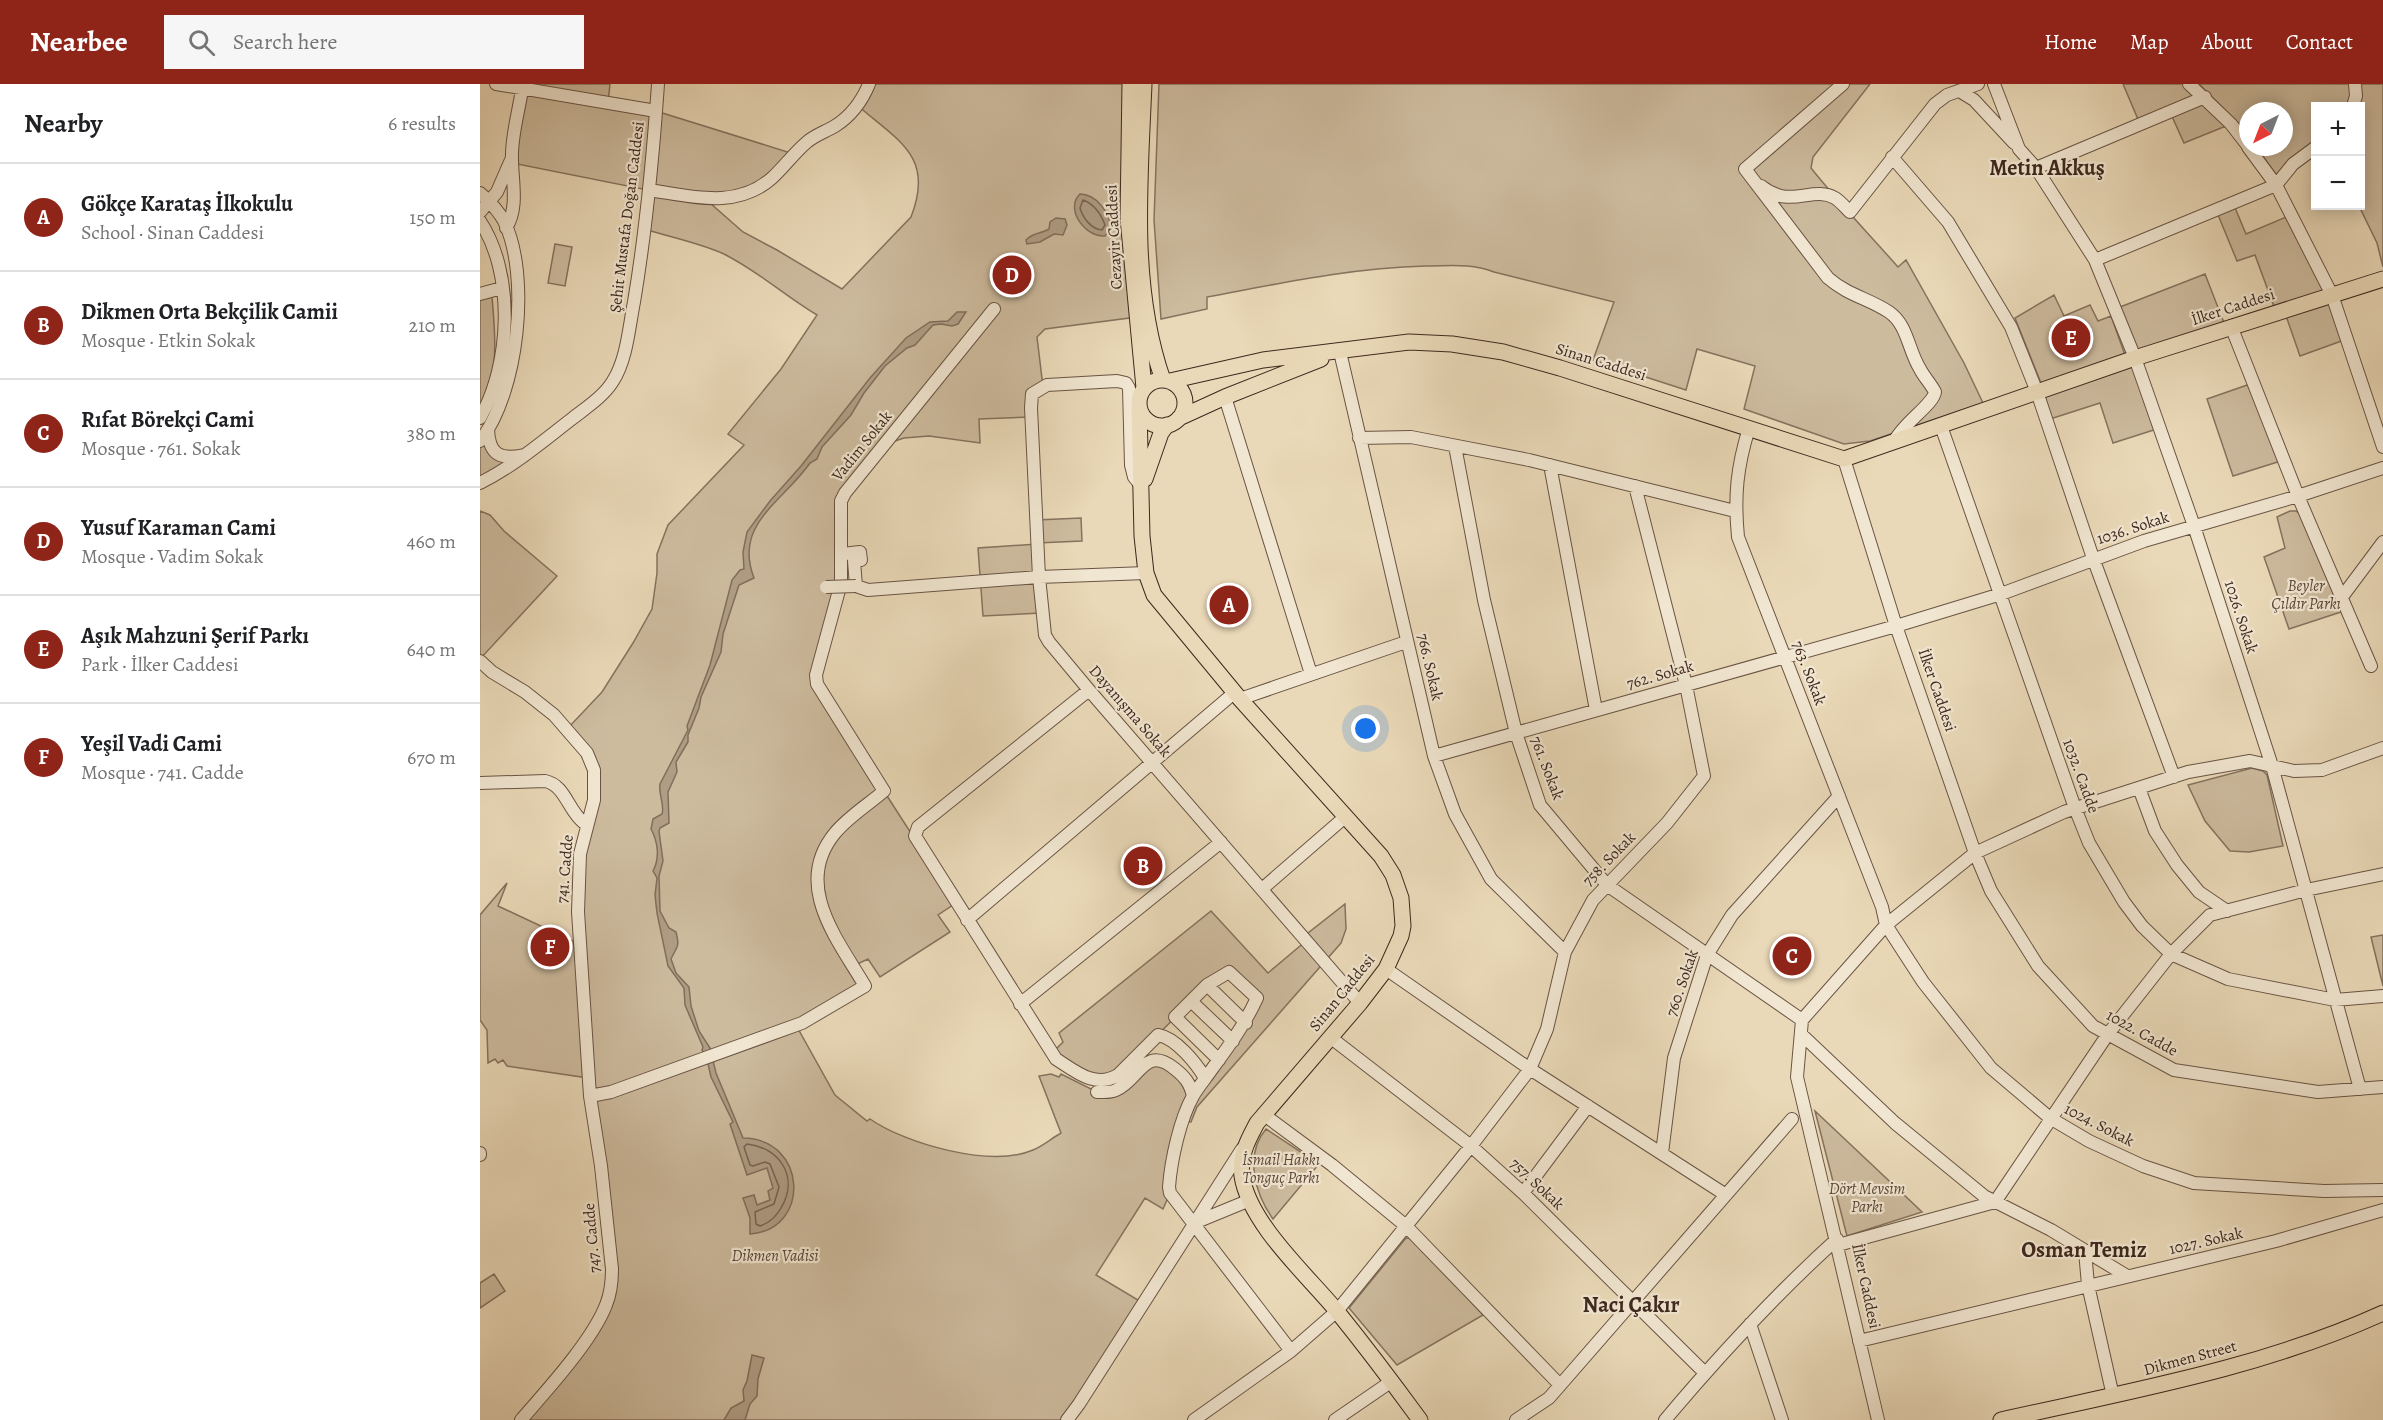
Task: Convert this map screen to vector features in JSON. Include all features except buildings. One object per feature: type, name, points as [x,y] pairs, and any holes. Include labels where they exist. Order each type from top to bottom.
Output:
[{"type":"main road","name":"Cezayir Caddesi","points":[[1130,84],[1128,218],[1141,312],[1155,356],[1167,381]]},
{"type":"main road","name":"Cezayir Caddesi","points":[[1144,84],[1139,219],[1144,388]]},
{"type":"main road","name":"İlker Caddesi","points":[[1844,459],[2230,326],[2383,279]]},
{"type":"main road","name":"Sinan Caddesi","points":[[1167,381],[1263,360],[1409,342],[1452,344],[1503,352],[1560,368],[1844,459]]},
{"type":"main road","name":"Sinan Caddesi","points":[[1142,488],[1161,433],[1173,421],[1225,397],[1340,352]]},
{"type":"main road","points":[[1167,381],[1177,385],[1184,397],[1183,412],[1173,421],[1153,424],[1147,420],[1139,408],[1140,394],[1150,383],[1167,381]]},
{"type":"main road","name":"Sinan Caddesi","points":[[1139,408],[1142,536],[1146,573],[1154,595],[1163,609],[1237,696],[1381,856],[1398,887],[1403,926],[1394,955],[1360,1004],[1263,1114],[1246,1143],[1242,1176],[1255,1211],[1272,1236],[1337,1311],[1420,1420]]},
{"type":"main road","name":"Dikmen Street","points":[[2001,1420],[2043,1415],[2169,1384],[2268,1354],[2383,1313]]},
{"type":"street","points":[[496,84],[656,111]]},
{"type":"street","name":"Şehit Mustafa Doğan Caddesi","points":[[480,483],[525,455],[600,396],[614,380],[622,361],[641,259],[658,84]]},
{"type":"street","points":[[649,190],[709,199],[730,199],[747,195],[773,177],[807,142],[835,126],[850,114],[863,98],[869,84]]},
{"type":"street","points":[[1843,84],[1745,169],[1828,278],[1845,292],[1879,305],[1902,326],[1919,368],[1935,392],[1930,403],[1901,429],[1894,442]]},
{"type":"street","points":[[1754,180],[1766,190],[1783,198],[1824,195],[1835,198],[1850,212],[1935,104],[1947,95],[1961,92],[1978,84]]},
{"type":"street","points":[[1994,84],[2019,149]]},
{"type":"street","points":[[2189,84],[2205,97],[2239,134]]},
{"type":"street","points":[[2355,84],[2355,102]]},
{"type":"street","points":[[480,212],[485,197],[501,185],[512,159],[522,89]]},
{"type":"street","name":"1026. Sokak","points":[[1961,92],[1974,100],[2036,168],[2095,260],[2135,358],[2194,526],[2272,766],[2360,1089]]},
{"type":"street","points":[[2036,168],[2205,97]]},
{"type":"street","points":[[2095,260],[2276,185],[2293,164],[2311,151]]},
{"type":"street","points":[[2255,156],[2276,185],[2332,295],[2383,447]]},
{"type":"street","points":[[1892,157],[1948,222],[2011,327],[2037,392],[2093,558],[2174,777]]},
{"type":"street","points":[[487,232],[498,233],[506,228],[513,205],[512,159]]},
{"type":"street","points":[[480,441],[488,429],[507,386],[518,313],[515,261],[506,228],[503,220],[485,197]]},
{"type":"street","points":[[480,221],[497,257],[502,288],[504,335],[500,366],[480,418]]},
{"type":"street","points":[[480,294],[502,288]]},
{"type":"street","name":"Vadim Sokak","points":[[590,1096],[611,1092],[802,1023],[865,986],[823,915],[817,884],[825,849],[836,832],[884,791],[817,684],[816,675],[841,583],[841,501],[844,493],[994,309]]},
{"type":"street","points":[[2230,326],[2298,496],[2371,666]]},
{"type":"street","name":"766. Sokak","points":[[1340,352],[1434,756],[1455,814],[1491,879],[1565,952]]},
{"type":"street","name":"Dayanışma Sokak","points":[[1142,488],[1132,472],[1129,388],[1126,383],[1117,381],[1047,386],[1032,394],[1039,577],[1045,634],[1089,690],[1360,1004]]},
{"type":"street","points":[[1225,397],[1311,674]]},
{"type":"street","name":"1032. Cadde","points":[[1941,426],[2074,808],[2089,843],[2124,902],[2142,926],[2171,954],[2228,979],[2336,1000],[2383,996]]},
{"type":"street","name":"763. Sokak","points":[[1749,428],[1740,455],[1734,502],[1738,537],[1882,907],[1886,926]]},
{"type":"street","points":[[488,429],[490,446],[502,457],[512,458],[525,455]]},
{"type":"street","points":[[1359,438],[1411,437],[1550,465],[1735,511]]},
{"type":"street","name":"761. Sokak","points":[[1455,446],[1484,600],[1516,733],[1540,804],[1606,885],[1802,1020]]},
{"type":"street","name":"İlker Caddesi","points":[[1844,459],[1896,626],[1975,853]]},
{"type":"street","points":[[1550,465],[1596,710]]},
{"type":"street","name":"1036. Sokak","points":[[1896,626],[2001,594],[2093,558],[2383,468]]},
{"type":"street","name":"758. Sokak","points":[[1194,1420],[1291,1352],[1337,1311],[1471,1146],[1530,1069],[1547,1029],[1565,952],[1593,900],[1666,823],[1704,777],[1686,685],[1635,486]]},
{"type":"street","points":[[2342,597],[2383,542]]},
{"type":"street","points":[[842,554],[860,552],[861,560],[854,561],[856,586]]},
{"type":"street","points":[[826,587],[856,586],[868,590],[1039,577],[1146,573]]},
{"type":"street","name":"762. Sokak","points":[[1434,756],[1896,626]]},
{"type":"street","points":[[967,920],[1153,763],[1237,696],[1406,642]]},
{"type":"street","name":"741. Cadde","points":[[480,661],[492,672],[539,702],[567,729],[587,753],[594,770],[596,786],[580,855],[578,912],[590,1096]]},
{"type":"street","points":[[1089,690],[918,827],[915,836],[1056,1059],[1096,1081],[1124,1077],[1148,1062],[1163,1061],[1187,1079],[1193,1096]]},
{"type":"street","points":[[1802,1020],[1886,926],[1975,853],[2074,808],[2174,777],[2250,761],[2294,771],[2322,770],[2383,748]]},
{"type":"street","points":[[480,783],[545,781],[554,783],[561,789],[578,818],[583,822],[588,822]]},
{"type":"street","points":[[2139,788],[2155,831],[2177,865],[2199,892],[2227,911]]},
{"type":"street","name":"760. Sokak","points":[[1662,1154],[1674,1058],[1707,955],[1732,915],[1839,796]]},
{"type":"street","points":[[1262,889],[1345,817]]},
{"type":"street","points":[[1020,1005],[1221,842]]},
{"type":"street","name":"1022. Cadde","points":[[1975,853],[1991,891],[2038,966],[2093,1026],[2174,1070],[2319,1092],[2383,1087]]},
{"type":"street","points":[[1665,1420],[1705,1373],[1800,1272],[1837,1242],[1995,1202],[2108,1034],[2171,954],[2210,915],[2306,890],[2383,874]]},
{"type":"street","name":"1024. Sokak","points":[[1886,926],[1923,982],[1991,1068],[2049,1119],[2089,1141],[2143,1166],[2194,1183],[2324,1191],[2383,1190]]},
{"type":"street","points":[[1386,969],[1530,1069],[1726,1195]]},
{"type":"street","points":[[1219,1060],[1175,1017],[1207,985],[1229,972],[1257,998],[1246,1023],[1193,1096],[1183,1120],[1169,1186],[1170,1193],[1291,1352]]},
{"type":"street","points":[[1207,985],[1246,1023]]},
{"type":"street","points":[[1191,1001],[1233,1041]]},
{"type":"street","name":"İlker Caddesi","points":[[1802,1020],[1797,1077],[1878,1420]]},
{"type":"street","points":[[1801,1034],[1895,1124],[1984,1196],[2051,1230],[2127,1276]]},
{"type":"street","points":[[1124,1077],[1158,1035],[1167,1036],[1205,1078]]},
{"type":"street","name":"757. Sokak","points":[[1330,1037],[1471,1146],[1523,1192],[1705,1373]]},
{"type":"street","points":[[1097,1092],[1113,1091],[1121,1096],[1127,1094],[1130,1089],[1124,1077]]},
{"type":"street","name":"747. Cadde","points":[[521,1420],[591,1332],[607,1303],[611,1286],[612,1269],[602,1166],[590,1096]]},
{"type":"street","points":[[1523,1192],[1588,1106]]},
{"type":"street","points":[[1263,1114],[1332,1165],[1406,1226],[1560,1385]]},
{"type":"street","points":[[1516,1420],[1549,1398],[1792,1119]]},
{"type":"street","points":[[1067,1420],[1246,1143]]},
{"type":"street","points":[[1193,1224],[1250,1200]]},
{"type":"street","name":"1027. Sokak","points":[[1859,1341],[2276,1241],[2383,1210]]},
{"type":"street","points":[[2085,1251],[2088,1285],[2113,1396]]},
{"type":"street","points":[[1750,1324],[1782,1420]]},
{"type":"street","points":[[1335,1420],[1392,1381]]},
{"type":"green space","name":"Dikmen Vadisi","points":[[496,84],[610,84],[608,103],[656,111],[794,154],[773,177],[710,203],[743,232],[842,289],[911,217],[917,196],[918,179],[915,164],[908,152],[898,140],[857,105],[869,84],[1130,84],[1137,317],[1045,329],[1037,337],[1043,387],[1038,389],[1032,417],[979,419],[980,443],[929,436],[904,438],[886,444],[845,493],[842,554],[816,675],[880,785],[956,903],[938,915],[950,932],[880,977],[868,959],[853,966],[865,986],[796,1025],[835,1095],[867,1121],[870,1119],[905,1137],[949,1151],[972,1155],[1015,1155],[1033,1150],[1061,1133],[1039,1076],[1051,1074],[1059,1077],[1061,1074],[1097,1092],[1108,1092],[1141,1068],[1163,1061],[1193,1095],[1262,997],[1230,967],[1219,973],[1118,1075],[1104,1081],[1051,1054],[1063,1042],[1059,1033],[1211,911],[1268,973],[1306,941],[1303,937],[1345,904],[1346,929],[1341,943],[1197,1107],[1191,1122],[1183,1121],[1170,1193],[1163,1209],[1145,1198],[1096,1275],[1143,1303],[1067,1420],[521,1420],[592,1332],[611,1286],[588,1078],[507,1066],[503,1060],[498,1063],[495,1059],[488,1063],[487,1030],[480,1020],[480,915],[507,883],[498,906],[579,944],[578,912],[595,778],[567,729],[602,692],[652,609],[657,554],[668,525],[744,445],[728,434],[781,369],[817,315],[724,254],[695,243],[644,229],[648,190],[512,163],[522,89]]},
{"type":"green space","points":[[1159,84],[1870,84],[1813,157],[1811,168],[1898,267],[1906,260],[1964,363],[1983,403],[1870,441],[1844,444],[1744,409],[1755,366],[1697,349],[1686,390],[1593,360],[1614,302],[1469,266],[1398,267],[1289,282],[1207,297],[1207,309],[1161,319],[1154,220]]},
{"type":"green space","points":[[2123,84],[2189,84],[2231,124],[2184,143],[2170,112],[2140,124]]},
{"type":"green space","points":[[2199,84],[2383,84],[2383,267],[2377,243],[2361,210],[2365,210],[2365,102],[2311,102],[2311,146],[2278,177],[2263,156],[2293,156],[2293,102],[2239,102],[2239,124]]},
{"type":"green space","points":[[2233,203],[2246,234],[2291,215],[2347,339],[2300,356],[2284,310],[2276,312],[2255,255],[2237,261],[2216,210]]},
{"type":"green space","points":[[555,244],[572,247],[565,286],[548,283]]},
{"type":"green space","points":[[2205,274],[2226,328],[2135,358],[2115,309]]},
{"type":"green space","points":[[2054,295],[2064,316],[2090,305],[2098,321],[2111,316],[2125,355],[2041,383],[2015,318]]},
{"type":"green space","points":[[492,297],[495,352],[491,380],[480,405],[480,299]]},
{"type":"green space","points":[[2135,358],[2160,428],[2113,443],[2100,403],[2047,420],[2037,392]]},
{"type":"green space","points":[[2253,383],[2284,460],[2233,476],[2207,399]]},
{"type":"green space","points":[[489,439],[512,458],[480,483],[480,441]]},
{"type":"green space","points":[[480,511],[490,515],[504,531],[557,576],[480,659]]},
{"type":"green space","name":"Beyler Çıldır Parkı","points":[[2290,511],[2300,514],[2341,612],[2289,629],[2264,557],[2285,548],[2277,517]]},
{"type":"green space","points":[[1081,518],[1082,541],[1037,543],[1036,520]]},
{"type":"green space","points":[[1037,544],[1041,613],[983,616],[978,548]]},
{"type":"green space","points":[[2252,768],[2263,771],[2267,775],[2283,846],[2249,852],[2230,851],[2205,821],[2188,785]]},
{"type":"green space","points":[[2383,935],[2383,986],[2371,937]]},
{"type":"green space","name":"Dört Mevsim Parkı","points":[[1815,1111],[1922,1212],[1847,1236]]},
{"type":"green space","name":"İsmail Hakkı Tonguç Parkı","points":[[1266,1129],[1319,1164],[1273,1219],[1261,1198],[1254,1174],[1255,1151]]},
{"type":"green space","points":[[1406,1238],[1414,1239],[1483,1315],[1397,1365],[1349,1308]]},
{"type":"green space","points":[[494,1274],[505,1291],[480,1308],[480,1283]]},
{"type":"water","points":[[1080,194],[1096,200],[1105,210],[1111,227],[1105,236],[1091,232],[1079,221],[1074,207]]},
{"type":"water","points":[[1056,218],[1065,219],[1067,225],[1063,235],[1054,234],[1040,242],[1027,244],[1026,240],[1049,229],[1050,222]]},
{"type":"water","points":[[957,312],[966,312],[958,324],[933,325],[915,345],[907,348],[885,366],[864,393],[851,415],[822,447],[817,459],[810,463],[755,528],[750,543],[749,559],[754,578],[739,585],[723,634],[721,652],[701,697],[688,735],[688,742],[676,762],[677,772],[668,792],[669,823],[659,831],[663,861],[659,876],[660,911],[669,928],[676,932],[678,944],[671,959],[676,973],[689,987],[691,1006],[699,1031],[710,1048],[716,1073],[743,1138],[764,1142],[780,1153],[790,1168],[794,1185],[792,1202],[784,1217],[770,1229],[750,1234],[750,1218],[743,1198],[754,1195],[757,1205],[770,1200],[768,1191],[773,1188],[767,1168],[747,1175],[730,1124],[733,1122],[711,1077],[706,1055],[685,1005],[684,988],[668,966],[657,913],[655,895],[657,878],[653,871],[657,861],[657,850],[651,829],[653,819],[662,814],[660,784],[688,730],[687,726],[710,665],[732,580],[740,570],[744,569],[743,552],[747,532],[870,378],[906,338],[930,322],[948,321]]},
{"type":"water","points":[[752,1355],[764,1358],[758,1379],[757,1396],[750,1404],[745,1420],[724,1420],[731,1408],[744,1401],[743,1390]]},
{"type":"place","name":"Yusuf Karaman Cami","points":[[1012,275]]},
{"type":"place","name":"Aşık Mahzuni Şerif Parkı","points":[[2071,338]]},
{"type":"place","name":"Gökçe Karataş İlkokulu","points":[[1229,605]]},
{"type":"place","name":"Dikmen Orta Bekçilik Camii","points":[[1143,866]]},
{"type":"place","name":"Yeşil Vadi Cami","points":[[550,947]]},
{"type":"place","name":"Rıfat Börekçi Cami","points":[[1792,956]]},
{"type":"district","name":"Metin Akkuş","points":[[2047,168]]},
{"type":"district","name":"Osman Temiz","points":[[2084,1250]]},
{"type":"district","name":"Naci Çakır","points":[[1631,1305]]}]
